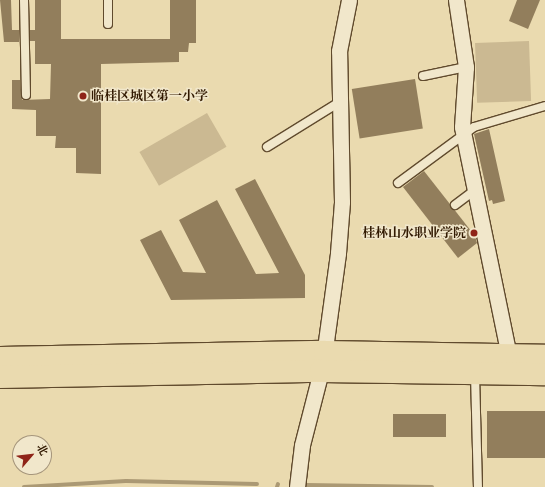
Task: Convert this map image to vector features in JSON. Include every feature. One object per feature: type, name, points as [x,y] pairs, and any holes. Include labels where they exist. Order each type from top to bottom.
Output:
[{"type":"main road","points":[[0,377],[323,362],[509,355],[545,356]]},
{"type":"main road","points":[[0,358],[323,362],[475,373],[545,374]]},
{"type":"street","points":[[297,487],[303,437],[323,362],[342,215],[338,103],[341,32],[349,0]]},
{"type":"street","points":[[456,0],[466,67],[461,120],[463,134],[509,355]]},
{"type":"lane","points":[[24,0],[26,95]]},
{"type":"lane","points":[[108,0],[108,24]]},
{"type":"lane","points":[[423,76],[466,67]]},
{"type":"lane","points":[[268,147],[338,103]]},
{"type":"lane","points":[[398,183],[474,127],[545,106]]},
{"type":"lane","points":[[455,205],[475,190]]},
{"type":"lane","points":[[475,373],[478,485]]},
{"type":"shaded area","points":[[529,41],[531,101],[477,103],[475,43]]},
{"type":"shaded area","points":[[207,113],[226,147],[159,186],[139,152]]},
{"type":"building","points":[[0,0],[11,0],[12,30],[19,30],[19,42],[4,42]]},
{"type":"building","points":[[35,0],[61,0],[61,39],[170,39],[170,0],[196,0],[196,43],[189,43],[188,52],[179,52],[179,62],[101,64],[101,174],[76,173],[76,148],[55,148],[56,136],[36,136],[36,110],[12,109],[12,80],[20,80],[22,100],[50,99],[51,64],[35,64],[35,41],[30,41],[30,30],[35,30]]},
{"type":"building","points":[[517,0],[540,0],[528,29],[509,21]]},
{"type":"building","points":[[415,79],[423,128],[360,138],[352,89]]},
{"type":"building","points":[[489,129],[505,201],[493,204],[492,200],[489,201],[474,134]]},
{"type":"building","points":[[424,171],[475,236],[477,243],[458,258],[403,187]]},
{"type":"building","points":[[255,179],[305,275],[305,298],[171,300],[140,240],[161,230],[183,272],[206,273],[179,220],[217,200],[256,274],[279,273],[235,189]]},
{"type":"building","points":[[487,411],[545,411],[545,458],[487,458]]},
{"type":"building","points":[[393,414],[446,414],[446,437],[393,437]]},
{"type":"waterway","points":[[24,487],[126,481],[257,484]]},
{"type":"waterway","points":[[306,485],[432,487]]},
{"type":"place","name":"临桂区城区第一小学","points":[[83,96]]},
{"type":"place","name":"桂林山水职业学院","points":[[474,233]]}]
